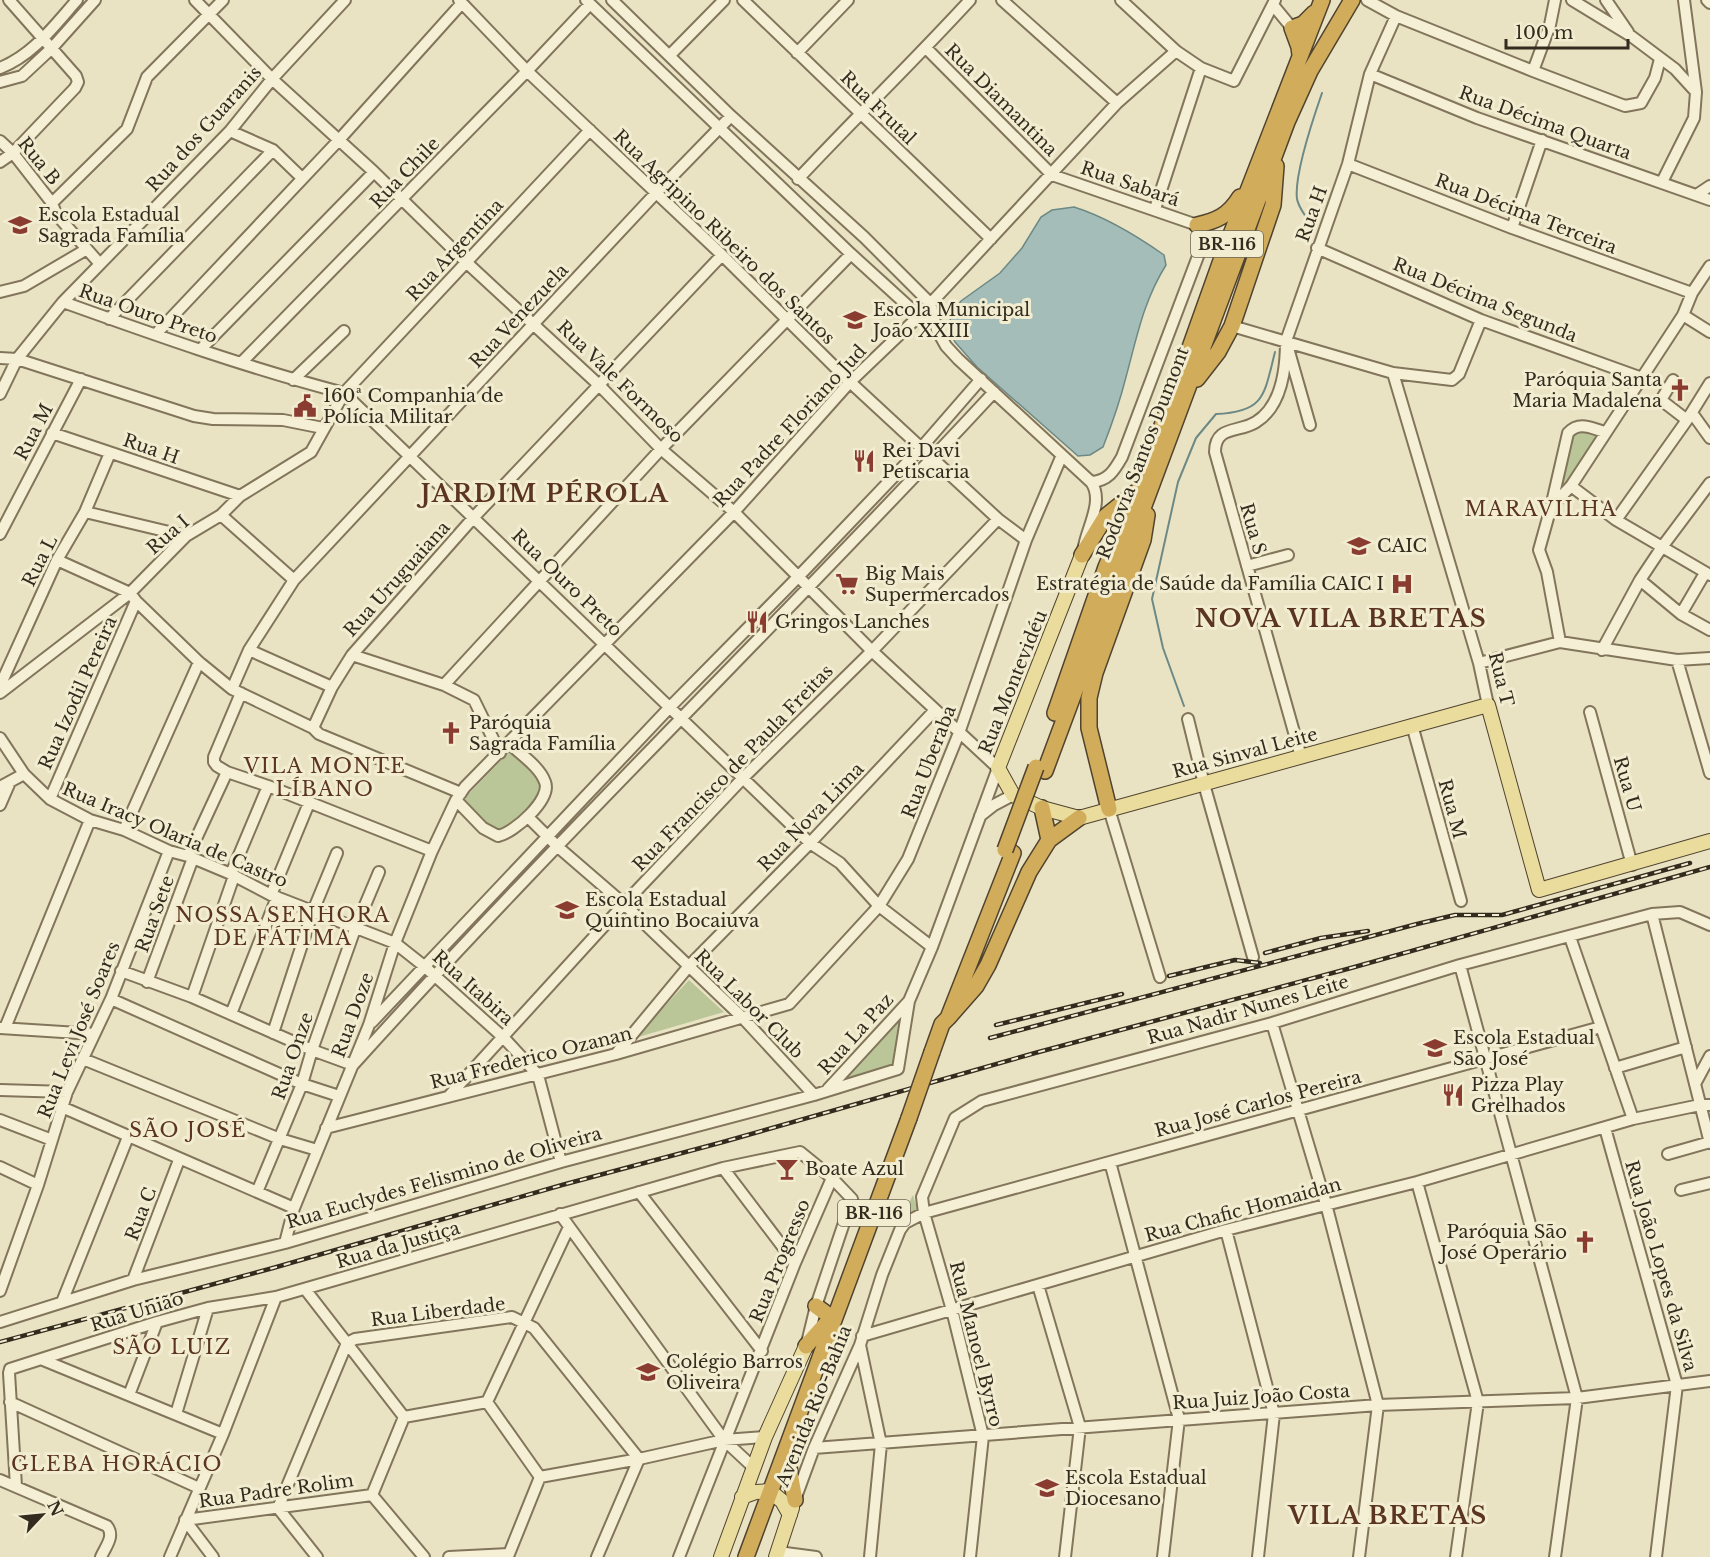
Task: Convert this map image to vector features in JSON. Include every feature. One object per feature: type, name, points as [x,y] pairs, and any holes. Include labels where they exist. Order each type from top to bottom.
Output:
[{"type":"highway","name":"Rodovia Santos Dumont","points":[[1040,769],[1106,567],[1188,392],[1277,148],[1311,71],[1352,0]]},
{"type":"highway","name":"Rodovia Santos Dumont","points":[[746,1557],[835,1312],[945,1021],[940,1017],[1009,851],[1040,769],[1145,488],[1252,180],[1320,4]]},
{"type":"highway","points":[[1300,58],[1299,47],[1292,28],[1303,24],[1320,4]]},
{"type":"highway","points":[[1188,392],[1218,352],[1232,326],[1273,205],[1277,148]]},
{"type":"highway","points":[[1197,225],[1224,217],[1233,209],[1252,180]]},
{"type":"highway","points":[[1082,555],[1106,516],[1145,488]]},
{"type":"highway","points":[[1109,809],[1089,728],[1089,698],[1095,673],[1143,540],[1145,488]]},
{"type":"highway","points":[[1082,555],[1090,550],[1099,552],[1105,558],[1106,567]]},
{"type":"highway","points":[[1042,808],[1049,840]]},
{"type":"highway","points":[[945,1021],[976,986],[1026,879],[1049,840],[1079,818]]},
{"type":"highway","points":[[806,1346],[835,1312],[816,1306]]},
{"type":"highway","points":[[786,1448],[792,1508]]},
{"type":"main road","name":"Rua Montevidéu","points":[[998,768],[1082,555]]},
{"type":"main road","name":"Rua Sinval Leite","points":[[1079,818],[1488,705]]},
{"type":"main road","name":"Rua T","points":[[1488,705],[1539,890],[1632,865]]},
{"type":"main road","name":"Rua Vale Formoso","points":[[998,768],[1013,795]]},
{"type":"main road","points":[[1013,795],[1042,808],[1079,818]]},
{"type":"main road","points":[[1632,865],[1710,841]]},
{"type":"main road","name":"Avenida Rio-Bahia","points":[[721,1557],[765,1437],[806,1346]]},
{"type":"main road","points":[[742,1497],[756,1492],[770,1491],[792,1508]]},
{"type":"main road","name":"Avenida Rio-Bahia","points":[[777,1554],[792,1508]]},
{"type":"street","points":[[0,162],[13,153],[75,88],[78,82],[76,76],[9,0]]},
{"type":"street","points":[[0,68],[16,62],[43,38],[77,0]]},
{"type":"street","points":[[0,82],[22,76],[52,48],[95,0]]},
{"type":"street","name":"Rua Vale Formoso","points":[[195,0],[272,80],[374,172],[466,262],[599,385],[661,448],[734,512],[872,651],[998,768]]},
{"type":"street","points":[[52,204],[127,129],[147,77],[223,0]]},
{"type":"street","name":"Rua dos Guaranis","points":[[0,394],[17,359],[63,302],[230,131],[272,80],[345,0]]},
{"type":"street","points":[[612,0],[731,116],[864,237],[930,303],[937,330],[946,346],[1091,482],[1101,482],[1112,475],[1122,457],[1203,243],[1197,225]]},
{"type":"street","points":[[670,56],[724,0]]},
{"type":"street","name":"Rua Frutal","points":[[743,0],[991,239]]},
{"type":"street","points":[[798,53],[848,0]]},
{"type":"street","points":[[798,179],[970,0]]},
{"type":"street","points":[[1002,0],[1117,103]]},
{"type":"street","points":[[1121,0],[1176,51],[1201,68],[1234,81],[1274,3],[1292,28]]},
{"type":"street","points":[[1367,0],[1396,16],[1625,106],[1641,103],[1655,78],[1660,59]]},
{"type":"street","points":[[1533,71],[1550,25],[1555,0]]},
{"type":"street","points":[[1572,0],[1631,36],[1676,69],[1696,93]]},
{"type":"street","points":[[1606,0],[1631,36]]},
{"type":"street","points":[[1662,182],[1694,118],[1696,93],[1684,0]]},
{"type":"street","points":[[156,334],[338,141],[460,1]]},
{"type":"street","name":"Rua Agripino Ribeiro dos Santos","points":[[460,1],[527,71],[722,255],[850,382],[998,519],[1026,540]]},
{"type":"street","points":[[588,2],[850,254],[919,316],[933,319]]},
{"type":"street","name":"Rua Chile","points":[[241,363],[527,71],[588,2]]},
{"type":"street","name":"Rua H","points":[[1286,340],[1348,164],[1370,74],[1396,16]]},
{"type":"street","name":"Rua Diamantina","points":[[926,48],[1052,175]]},
{"type":"street","name":"Rua Padre Floriano Jud","points":[[458,797],[734,512],[850,382],[919,316],[1117,103],[1176,51]]},
{"type":"street","points":[[1155,209],[1201,68]]},
{"type":"street","name":"Rua Décima Quarta","points":[[1370,74],[1477,118],[1710,200]]},
{"type":"street","name":"Rua Venezuela","points":[[227,772],[214,762],[214,758],[249,650],[294,580],[656,193],[731,116]]},
{"type":"street","name":"Rua Argentina","points":[[344,393],[590,130]]},
{"type":"street","points":[[230,131],[273,150],[302,178]]},
{"type":"street","points":[[1512,228],[1542,140]]},
{"type":"street","name":"Rua B","points":[[0,141],[13,153],[52,204],[56,214],[100,264]]},
{"type":"street","points":[[109,319],[273,150]]},
{"type":"street","name":"Rua Décima Terceira","points":[[1348,164],[1512,228],[1692,293]]},
{"type":"street","points":[[200,350],[374,172]]},
{"type":"street","name":"Rua Sabará","points":[[1052,175],[1197,225]]},
{"type":"street","points":[[1698,194],[1710,186]]},
{"type":"street","name":"Rua Décima Segunda","points":[[1317,248],[1481,320],[1642,378]]},
{"type":"street","points":[[0,292],[24,286],[87,249]]},
{"type":"street","points":[[444,685],[661,448],[850,254]]},
{"type":"street","name":"Rua Uruguaiana","points":[[313,728],[332,687],[352,655],[474,518],[722,255]]},
{"type":"street","points":[[1551,507],[1571,486],[1683,315],[1692,293],[1710,266]]},
{"type":"street","name":"Rua Ouro Preto","points":[[63,302],[200,350],[293,380],[344,393],[810,843],[840,863],[879,906],[932,947]]},
{"type":"street","points":[[1683,315],[1710,332]]},
{"type":"street","points":[[1232,326],[1393,373],[1452,380],[1459,374],[1481,320]]},
{"type":"street","points":[[293,380],[344,331]]},
{"type":"street","points":[[1286,340],[1310,426]]},
{"type":"street","name":"Rua S","points":[[1286,340],[1286,362],[1279,392],[1270,410],[1256,423],[1221,434],[1215,442],[1215,452],[1301,757]]},
{"type":"street","points":[[0,358],[17,359],[194,416],[213,419],[284,420],[323,428]]},
{"type":"street","name":"Rua T","points":[[1393,373],[1479,663],[1488,705]]},
{"type":"street","name":"Rua M","points":[[0,534],[51,432],[81,379]]},
{"type":"street","points":[[369,1024],[670,707],[798,578],[921,448],[981,379]]},
{"type":"street","points":[[1673,380],[1661,400],[1690,417],[1710,438]]},
{"type":"street","points":[[1616,520],[1690,417],[1710,383]]},
{"type":"street","points":[[121,972],[192,997],[312,1050],[353,1065],[434,975],[681,717],[809,588],[994,392]]},
{"type":"street","name":"Rua I","points":[[0,693],[133,597],[186,537],[221,515],[240,496],[311,452],[344,393]]},
{"type":"street","points":[[1560,642],[1547,572],[1539,550],[1568,433],[1573,427],[1580,425],[1605,432]]},
{"type":"street","name":"Rua H","points":[[51,432],[240,496]]},
{"type":"street","name":"Rua L","points":[[0,686],[57,560],[86,512],[110,453]]},
{"type":"street","name":"Rua Uberaba","points":[[743,1018],[789,1004],[879,906],[908,859],[959,733],[1026,540],[1062,455]]},
{"type":"street","name":"Rua Montevidéu","points":[[1082,555],[1097,500],[1097,490],[1091,482]]},
{"type":"street","points":[[1602,650],[1640,580],[1710,483]]},
{"type":"street","points":[[1571,486],[1616,520],[1708,574],[1681,614]]},
{"type":"street","points":[[86,512],[186,537]]},
{"type":"street","points":[[221,515],[294,580]]},
{"type":"street","name":"Rua Francisco de Paula Freitas","points":[[448,1097],[624,904],[744,777],[872,651],[998,519]]},
{"type":"street","points":[[1247,567],[1288,555]]},
{"type":"street","points":[[57,560],[133,597],[199,662],[237,691],[313,728],[319,734],[458,797],[483,828],[498,836],[512,831],[528,817],[547,788],[541,774],[509,743]]},
{"type":"street","points":[[1640,580],[1681,614],[1710,630]]},
{"type":"street","name":"Rua Izodil Pereira","points":[[50,799],[133,597]]},
{"type":"street","points":[[1479,663],[1560,642],[1677,660],[1710,658]]},
{"type":"street","points":[[249,650],[332,687]]},
{"type":"street","points":[[352,655],[444,685],[474,700],[500,753]]},
{"type":"street","points":[[1677,660],[1705,741],[1710,773]]},
{"type":"street","points":[[124,830],[199,662]]},
{"type":"street","name":"Rua Nova Lima","points":[[616,1054],[689,966],[810,843],[935,710]]},
{"type":"street","name":"Rua U","points":[[1590,712],[1632,865]]},
{"type":"street","points":[[1188,719],[1253,957]]},
{"type":"street","name":"Rua M","points":[[1412,725],[1461,901]]},
{"type":"street","name":"Rua Iracy Olaria de Castro","points":[[0,738],[24,774],[50,799],[90,820],[124,830],[169,851],[191,857],[274,896],[394,943]]},
{"type":"street","name":"Rua Montevidéu","points":[[898,1069],[909,1001],[932,947],[998,768]]},
{"type":"street","points":[[227,772],[432,851]]},
{"type":"street","name":"Rua Sete","points":[[147,982],[191,857],[227,772]]},
{"type":"street","points":[[0,805],[5,784],[24,774]]},
{"type":"street","points":[[192,997],[232,875],[268,786]]},
{"type":"street","points":[[980,816],[1013,795]]},
{"type":"street","name":"Rua Doze","points":[[285,1243],[294,1208],[369,1024],[394,943],[432,851],[458,797]]},
{"type":"street","points":[[231,1014],[309,803]]},
{"type":"street","points":[[1109,809],[1160,977]]},
{"type":"street","name":"Rua Labor Club","points":[[528,817],[558,847],[624,904],[743,1018],[814,1095]]},
{"type":"street","points":[[90,820],[2,1028],[94,1034]]},
{"type":"street","name":"Rua Levi José Soares","points":[[0,1291],[64,1108],[67,1092],[111,999],[169,851]]},
{"type":"street","points":[[273,1033],[313,911],[337,853]]},
{"type":"street","name":"Rua Onze","points":[[257,1192],[302,1084],[355,929],[379,872]]},
{"type":"street","name":"Rua Nadir Nunes Leite","points":[[924,1213],[922,1197],[955,1118],[982,1101],[1272,1023],[1460,965],[1652,914],[1680,912],[1710,925]]},
{"type":"street","points":[[1652,914],[1695,1084],[1705,1105],[1710,1143],[1668,1154]]},
{"type":"street","points":[[1570,937],[1633,1119]]},
{"type":"street","name":"Rua Itabira","points":[[394,943],[424,966],[504,1038],[538,1075],[561,1162]]},
{"type":"street","points":[[1460,965],[1577,1398],[1555,1557]]},
{"type":"street","points":[[111,999],[302,1084],[339,1096]]},
{"type":"street","name":"Rua La Paz","points":[[828,1090],[909,1001]]},
{"type":"street","name":"Rua Frederico Ozanan","points":[[326,1128],[538,1075],[743,1018]]},
{"type":"street","points":[[1272,1023],[1326,1204],[1378,1405],[1359,1557]]},
{"type":"street","name":"Rua José Carlos Pereira","points":[[924,1213],[1601,1027]]},
{"type":"street","points":[[1615,1068],[1686,1047]]},
{"type":"street","points":[[1695,1084],[1710,1056]]},
{"type":"street","points":[[83,1059],[280,1139],[317,1150]]},
{"type":"street","name":"Rua Euclydes Felismino de Oliveira","points":[[0,1322],[132,1280],[285,1243],[561,1162],[814,1095],[898,1069]]},
{"type":"street","points":[[0,1090],[67,1092]]},
{"type":"street","name":"Rua Chafic Homaidan","points":[[861,1340],[952,1310],[1226,1230],[1417,1182],[1633,1119],[1705,1105]]},
{"type":"street","points":[[64,1108],[179,1160],[294,1208]]},
{"type":"street","points":[[0,1120],[52,1140]]},
{"type":"street","name":"Rua João Lopes da Silva","points":[[1605,1128],[1677,1385],[1656,1557]]},
{"type":"street","points":[[62,1302],[128,1137]]},
{"type":"street","name":"Rua da Justiça","points":[[276,1297],[723,1168],[800,1152],[832,1178]]},
{"type":"street","name":"Rua C","points":[[132,1280],[179,1160]]},
{"type":"street","points":[[1110,1162],[1179,1419],[1163,1557]]},
{"type":"street","points":[[0,1167],[38,1185]]},
{"type":"street","points":[[723,1168],[795,1263]]},
{"type":"street","name":"Avenida Rio-Bahia","points":[[806,1346],[816,1306],[852,1199],[832,1178]]},
{"type":"street","name":"Rua Progresso","points":[[679,1557],[795,1263],[832,1178]]},
{"type":"street","points":[[1417,1182],[1478,1402],[1456,1557]]},
{"type":"street","points":[[1681,1190],[1710,1183]]},
{"type":"street","points":[[639,1192],[762,1351]]},
{"type":"street","name":"Rua Manoel Byrro","points":[[924,1213],[952,1310],[983,1436],[970,1557]]},
{"type":"street","name":"Avenida Rio-Bahia","points":[[792,1508],[814,1448],[861,1340],[882,1275],[900,1230],[905,1223],[924,1213]]},
{"type":"street","points":[[560,1214],[724,1440],[753,1467]]},
{"type":"street","points":[[487,1402],[569,1227]]},
{"type":"street","points":[[1226,1230],[1274,1414],[1258,1557]]},
{"type":"street","points":[[1038,1285],[1080,1427],[1065,1557]]},
{"type":"street","points":[[305,1289],[404,1417]]},
{"type":"street","points":[[170,1557],[223,1434],[276,1297]]},
{"type":"street","name":"Rua União","points":[[10,1402],[10,1369],[156,1322],[208,1308],[276,1297]]},
{"type":"street","points":[[176,1414],[208,1308]]},
{"type":"street","name":"Rua Liberdade","points":[[347,1343],[355,1339],[512,1317],[534,1328],[639,1459]]},
{"type":"street","points":[[129,1395],[156,1322]]},
{"type":"street","points":[[861,1340],[882,1444],[870,1557]]},
{"type":"street","points":[[317,1557],[278,1508],[347,1343]]},
{"type":"street","points":[[43,1360],[223,1434]]},
{"type":"street","name":"Rua Juiz João Costa","points":[[814,1448],[1378,1405],[1577,1398],[1710,1382]]},
{"type":"street","points":[[16,1486],[10,1402],[199,1488]]},
{"type":"street","points":[[404,1417],[487,1402]]},
{"type":"street","points":[[487,1402],[540,1477]]},
{"type":"street","points":[[404,1417],[372,1495],[424,1557]]},
{"type":"street","points":[[540,1477],[639,1459],[724,1440],[765,1437]]},
{"type":"street","points":[[597,1557],[639,1459]]},
{"type":"street","points":[[449,1557],[510,1556],[540,1477]]},
{"type":"street","points":[[0,1480],[107,1526],[112,1535],[101,1557]]},
{"type":"street","name":"Rua Padre Rolim","points":[[185,1520],[372,1495]]},
{"type":"street","points":[[185,1520],[213,1557]]},
{"type":"street","points":[[777,1554],[816,1557]]},
{"type":"green space","points":[[1571,431],[1602,433],[1553,503]]},
{"type":"green space","points":[[510,751],[541,780],[541,793],[513,823],[507,827],[491,830],[462,801]]},
{"type":"green space","points":[[689,980],[724,1012],[635,1038]]},
{"type":"green space","points":[[905,1010],[896,1066],[838,1083]]},
{"type":"green space","points":[[913,1195],[918,1212],[902,1216]]},
{"type":"water","points":[[1074,207],[1109,222],[1143,241],[1164,255],[1166,265],[1146,306],[1118,404],[1103,447],[1090,455],[1078,456],[977,367],[955,342],[949,329],[951,314],[961,301],[1000,273],[1022,248],[1041,217],[1052,210]]},
{"type":"waterway","points":[[1313,233],[1298,204],[1297,189],[1305,146],[1322,93]]},
{"type":"waterway","points":[[885,277],[909,300]]},
{"type":"waterway","points":[[1184,706],[1163,648],[1152,599],[1178,482],[1196,438],[1216,414],[1244,410],[1260,398],[1268,380],[1275,352]]},
{"type":"railway","points":[[990,1038],[1417,924],[1455,915],[1502,915],[1690,863]]},
{"type":"railway","points":[[0,1342],[1710,867]]},
{"type":"railway","points":[[1265,953],[1321,938],[1368,931]]},
{"type":"railway","points":[[1169,976],[1235,960],[1260,963]]},
{"type":"railway","points":[[996,1025],[1122,994]]},
{"type":"place","name":"Escola Estadual Sagrada Família","points":[[20,225]]},
{"type":"place","name":"Escola Municipal João XXIII","points":[[855,320]]},
{"type":"place","name":"Paróquia Santa Maria Madalena","points":[[1680,390]]},
{"type":"place","name":"160ª Companhia de Polícia Militar","points":[[305,406]]},
{"type":"place","name":"Rei Davi Petiscaria","points":[[864,461]]},
{"type":"place","name":"CAIC","points":[[1359,546]]},
{"type":"place","name":"Big Mais Supermercados","points":[[847,584]]},
{"type":"place","name":"Estratégia de Saúde da Família CAIC I","points":[[1402,584]]},
{"type":"place","name":"Gringos Lanches","points":[[757,622]]},
{"type":"place","name":"Paróquia Sagrada Família","points":[[451,733]]},
{"type":"place","name":"Escola Estadual Quintino Bocaiuva","points":[[567,910]]},
{"type":"place","name":"Escola Estadual São José","points":[[1435,1048]]},
{"type":"place","name":"Pizza Play Grelhados","points":[[1453,1095]]},
{"type":"place","name":"Boate Azul","points":[[787,1169]]},
{"type":"place","name":"Paróquia São José Operário","points":[[1585,1242]]},
{"type":"place","name":"Colégio Barros Oliveira","points":[[648,1372]]},
{"type":"place","name":"Escola Estadual Diocesano","points":[[1047,1488]]},
{"type":"district","name":"JARDIM PÉROLA","points":[[545,493]]},
{"type":"district","name":"MARAVILHA","points":[[1541,509]]},
{"type":"district","name":"NOVA VILA BRETAS","points":[[1341,618]]},
{"type":"district","name":"VILA MONTE LÍBANO","points":[[325,778]]},
{"type":"district","name":"NOSSA SENHORA DE FÁTIMA","points":[[283,926]]},
{"type":"district","name":"SÃO JOSÉ","points":[[188,1130]]},
{"type":"district","name":"SÃO LUIZ","points":[[172,1347]]},
{"type":"district","name":"GLEBA HORÁCIO","points":[[117,1464]]},
{"type":"district","name":"VILA BRETAS","points":[[1388,1515]]}]
